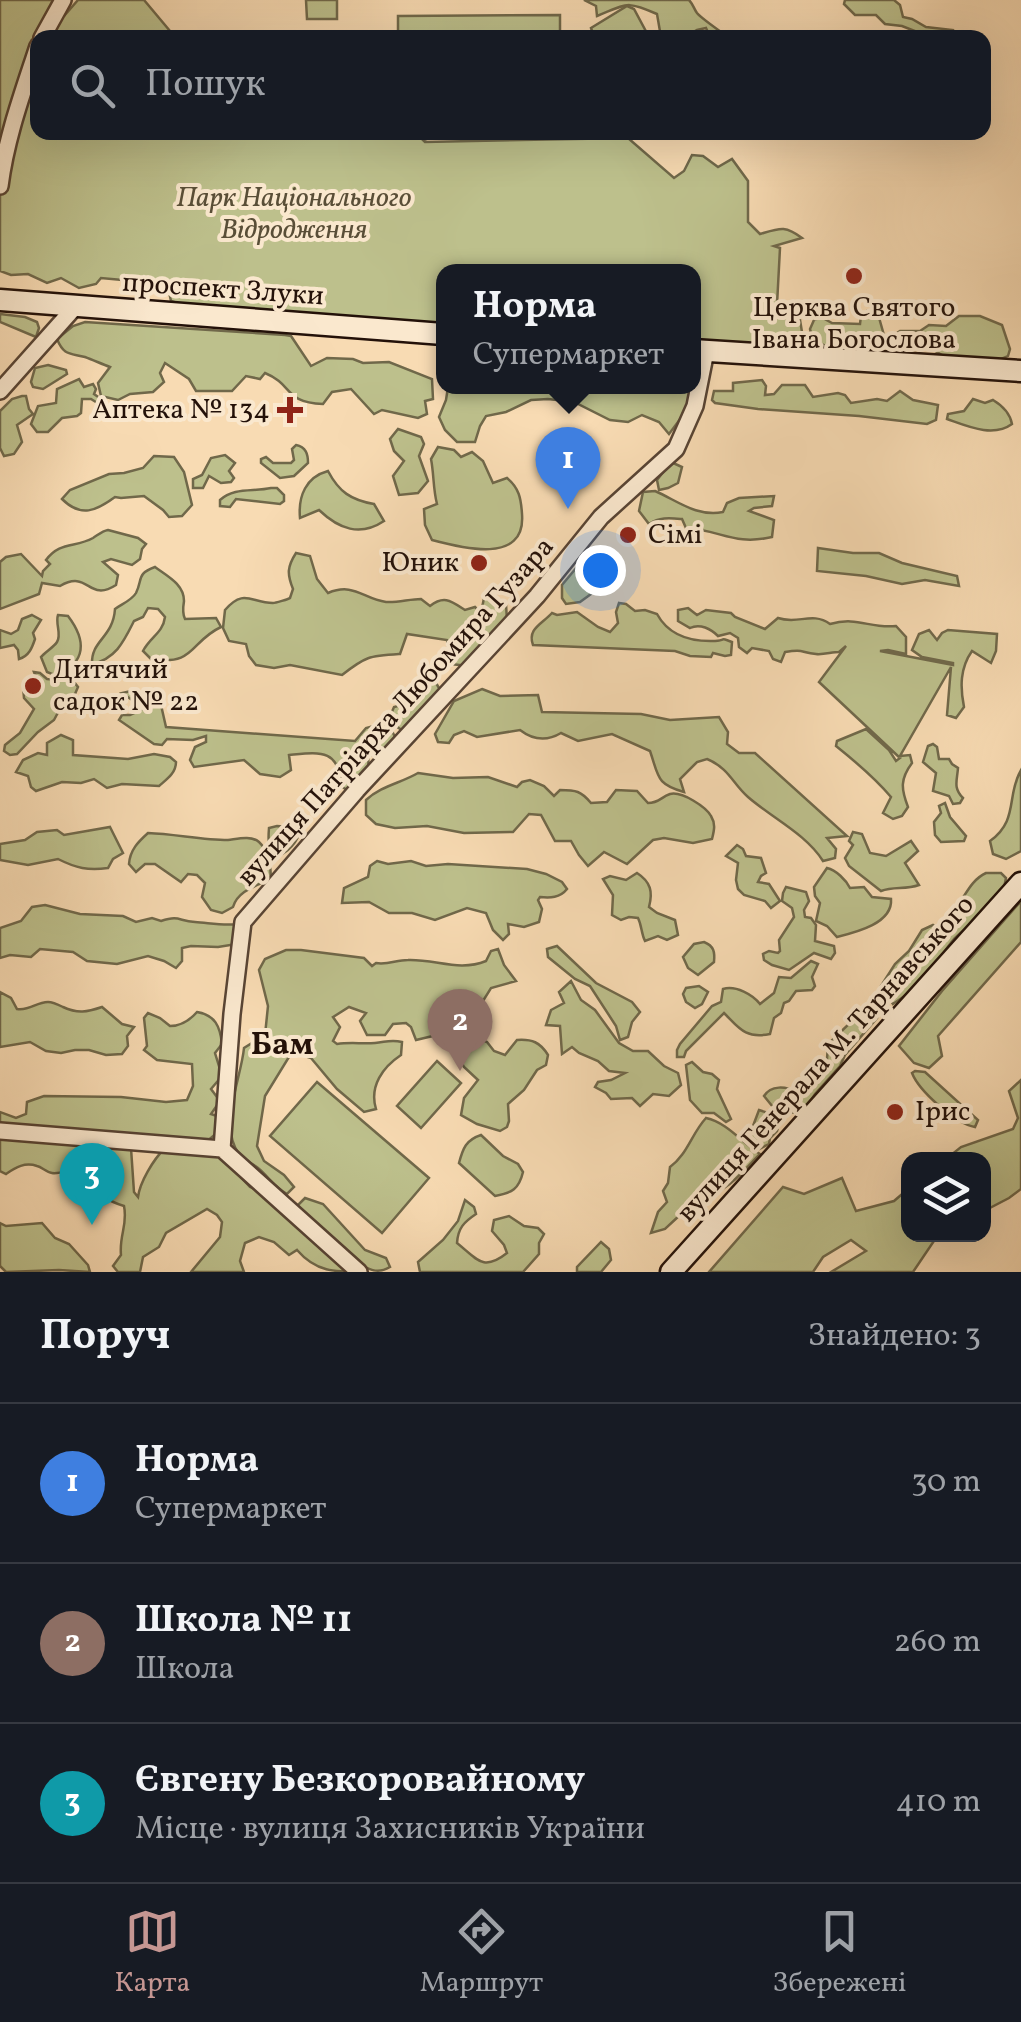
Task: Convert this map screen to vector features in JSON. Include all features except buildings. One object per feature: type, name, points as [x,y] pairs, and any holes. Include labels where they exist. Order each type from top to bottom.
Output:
[{"type":"main road","name":"проспект Злуки","points":[[0,300],[436,333]]},
{"type":"main road","points":[[701,351],[1021,371]]},
{"type":"main road","name":"вулиця Генерала М. Тарнавського","points":[[671,1272],[1021,883]]},
{"type":"street","points":[[46,30],[62,0]]},
{"type":"street","points":[[0,186],[30,70]]},
{"type":"street","points":[[0,390],[74,307]]},
{"type":"street","name":"вулиця Патріарха Любомира Гузара","points":[[222,1149],[232,1014],[244,922],[357,790],[537,596],[601,518],[676,449],[695,406],[696,394]]},
{"type":"street","points":[[0,1130],[222,1149],[359,1272]]},
{"type":"green space","name":"Парк Національного Відродження","points":[[0,0],[51,0],[65,15],[78,0],[144,0],[169,30],[30,30],[30,140],[630,140],[674,178],[684,171],[692,155],[703,156],[718,167],[732,159],[748,181],[748,222],[760,234],[782,229],[802,238],[774,246],[780,248],[777,305],[798,308],[802,332],[782,348],[701,348],[701,264],[436,264],[436,324],[186,306],[171,301],[167,283],[147,287],[144,282],[101,278],[96,284],[79,288],[61,278],[47,283],[28,274],[0,271]]},
{"type":"green space","points":[[306,0],[337,0],[337,19],[307,19]]},
{"type":"green space","points":[[584,0],[689,0],[699,15],[719,30],[660,30],[657,14],[639,7],[627,5],[597,16],[596,6]]},
{"type":"green space","points":[[845,0],[894,0],[903,17],[926,27],[953,30],[912,30],[885,24],[876,15],[855,15],[844,4]]},
{"type":"green space","points":[[627,6],[634,9],[645,30],[592,30]]},
{"type":"green space","points":[[560,15],[560,30],[398,30],[398,16]]},
{"type":"green space","points":[[867,311],[878,314],[887,346],[870,352],[850,352],[813,340],[810,329],[814,320],[821,317],[832,323],[860,324]]},
{"type":"green space","points":[[0,314],[37,322],[36,337],[0,322]]},
{"type":"green space","points":[[959,316],[980,316],[1002,325],[1010,349],[1008,356],[985,362],[957,360],[924,346],[903,345],[894,335],[900,331],[920,331],[929,325],[946,326]]},
{"type":"green space","points":[[85,322],[291,336],[311,366],[327,358],[389,362],[432,379],[433,399],[425,401],[427,414],[418,418],[382,410],[374,414],[351,389],[332,392],[323,404],[310,403],[265,373],[260,379],[246,376],[232,391],[196,391],[189,379],[165,363],[160,373],[164,382],[153,392],[130,394],[118,400],[101,396],[98,383],[110,367],[68,353],[57,339]]},
{"type":"green space","points":[[48,365],[66,370],[67,374],[43,389],[33,387],[35,368]]},
{"type":"green space","points":[[79,379],[84,387],[93,384],[94,394],[101,399],[99,404],[82,399],[77,416],[62,418],[48,432],[37,432],[31,424],[38,406],[56,403],[57,389]]},
{"type":"green space","points":[[762,380],[765,395],[774,394],[782,385],[805,385],[813,397],[838,393],[851,403],[887,401],[900,391],[913,400],[938,405],[936,420],[927,424],[758,409],[712,400],[714,391],[733,391],[733,383]]},
{"type":"green space","points":[[447,394],[693,394],[669,434],[659,422],[642,415],[628,422],[610,420],[574,402],[548,399],[531,400],[486,416],[475,442],[457,442],[445,430],[439,417]]},
{"type":"green space","points":[[26,396],[33,414],[17,425],[22,442],[14,454],[4,456],[0,448],[0,411],[12,399]]},
{"type":"green space","points":[[973,399],[997,402],[1012,424],[988,430],[947,419],[948,414],[964,411]]},
{"type":"green space","points":[[398,429],[421,437],[424,444],[419,456],[428,481],[418,493],[399,495],[393,476],[404,461],[394,451],[390,439]]},
{"type":"green space","points":[[296,445],[306,451],[308,463],[294,476],[280,478],[261,463],[266,457],[273,463],[291,463]]},
{"type":"green space","points":[[438,447],[454,450],[461,457],[472,452],[483,461],[493,483],[507,478],[514,486],[522,514],[521,530],[514,541],[503,547],[475,549],[432,540],[425,525],[424,509],[437,504],[431,459]]},
{"type":"green space","points":[[225,455],[235,463],[229,471],[234,478],[231,482],[221,483],[209,476],[203,488],[193,488],[193,479],[202,475],[211,458]]},
{"type":"green space","points":[[154,456],[174,457],[184,472],[192,505],[182,516],[169,517],[144,496],[115,497],[88,510],[76,509],[62,499],[70,490],[109,474],[143,468]]},
{"type":"green space","points":[[671,462],[682,467],[678,483],[659,490],[657,480]]},
{"type":"green space","points":[[328,471],[346,494],[374,504],[384,521],[358,530],[334,522],[319,510],[300,518],[305,489],[314,478]]},
{"type":"green space","points":[[277,488],[284,495],[280,504],[236,499],[230,507],[220,506],[220,500],[231,493]]},
{"type":"green space","points":[[655,491],[687,507],[713,513],[723,512],[727,503],[739,498],[774,496],[772,506],[749,511],[774,520],[772,537],[737,539],[686,528],[682,519],[661,519],[649,524],[639,511],[643,492]]},
{"type":"green space","points":[[108,530],[146,544],[140,559],[132,565],[111,559],[103,562],[118,575],[116,585],[100,590],[77,581],[60,586],[42,583],[39,594],[0,609],[0,562],[6,557],[21,554],[42,576],[50,564],[46,560],[57,550]]},
{"type":"green space","points":[[818,548],[879,553],[902,563],[957,576],[959,586],[925,580],[902,584],[817,571]]},
{"type":"green space","points":[[296,553],[310,556],[317,579],[328,593],[345,589],[386,602],[421,599],[430,606],[448,600],[465,610],[475,607],[481,613],[484,598],[493,596],[506,604],[507,621],[468,666],[451,664],[447,640],[407,634],[400,654],[368,658],[342,675],[290,665],[256,665],[246,644],[229,641],[223,628],[225,610],[243,598],[273,603],[290,598],[293,589],[289,571]]},
{"type":"green space","points":[[605,560],[607,580],[594,581],[591,594],[580,602],[566,604],[562,585],[577,567]]},
{"type":"green space","points":[[155,567],[181,590],[185,619],[216,618],[221,627],[184,656],[151,659],[143,651],[165,617],[158,609],[148,608],[143,617],[134,621],[113,653],[92,664],[95,649],[110,626],[115,609],[134,595],[142,575]]},
{"type":"green space","points":[[619,603],[635,611],[657,614],[681,636],[732,642],[731,655],[690,656],[675,651],[533,645],[534,631],[552,613],[577,612],[610,632],[618,623]]},
{"type":"green space","points":[[688,608],[697,615],[706,610],[731,613],[765,629],[778,618],[896,626],[906,637],[906,654],[880,651],[953,665],[922,657],[912,650],[919,634],[929,630],[937,640],[948,630],[997,634],[996,651],[991,663],[972,651],[968,657],[962,678],[964,707],[956,718],[947,715],[951,667],[900,756],[910,755],[912,763],[903,784],[908,807],[902,816],[893,819],[883,813],[891,797],[836,746],[837,741],[866,729],[896,761],[900,758],[819,682],[846,646],[839,652],[822,654],[785,652],[781,662],[773,659],[769,651],[752,648],[747,653],[730,633],[718,636],[705,627],[690,628],[678,621],[678,610]]},
{"type":"green space","points":[[32,615],[41,620],[28,654],[19,659],[14,645],[0,648],[0,630],[11,634],[18,630],[22,619]]},
{"type":"green space","points":[[58,615],[68,616],[81,642],[74,664],[57,676],[47,672],[41,657],[56,644]]},
{"type":"green space","points":[[34,672],[47,679],[70,677],[78,687],[54,720],[17,754],[10,755],[4,751],[5,745],[20,733],[34,709],[24,698],[23,686],[38,689]]},
{"type":"green space","points":[[433,678],[442,693],[431,719],[405,732],[388,721],[394,707],[410,703],[417,686]]},
{"type":"green space","points":[[482,689],[500,696],[538,695],[542,712],[641,714],[670,720],[719,717],[728,732],[727,744],[739,753],[755,753],[847,836],[827,838],[836,849],[835,858],[823,861],[807,843],[748,797],[715,763],[707,759],[697,762],[680,779],[684,792],[660,778],[650,751],[612,734],[578,741],[561,733],[540,739],[520,730],[477,737],[464,731],[454,735],[449,743],[438,742],[435,734],[454,701]]},
{"type":"green space","points":[[135,690],[161,705],[166,727],[355,741],[366,728],[381,724],[395,737],[384,750],[368,756],[366,776],[355,794],[342,787],[337,765],[326,755],[289,755],[291,770],[280,777],[260,774],[244,760],[194,767],[190,760],[195,747],[206,742],[206,736],[154,744],[119,720],[122,715],[141,710],[122,693]]},
{"type":"green space","points":[[61,735],[73,740],[73,755],[128,759],[154,754],[170,757],[176,766],[159,786],[122,784],[107,788],[94,779],[62,782],[36,791],[28,776],[16,772],[23,760],[38,753],[47,755],[47,743]]},
{"type":"green space","points":[[933,744],[939,759],[949,759],[958,768],[957,788],[963,798],[960,803],[953,804],[949,796],[933,791],[936,773],[923,762],[928,746]]},
{"type":"green space","points":[[1021,770],[1021,851],[1006,859],[993,854],[990,841],[1009,816]]},
{"type":"green space","points":[[418,773],[488,777],[517,787],[530,780],[554,796],[560,790],[574,791],[591,803],[607,802],[616,790],[637,791],[648,803],[670,794],[681,795],[708,812],[714,822],[712,839],[693,843],[653,840],[627,864],[604,852],[588,866],[571,841],[555,841],[541,815],[529,814],[513,832],[464,833],[427,826],[395,828],[376,824],[366,815],[366,800],[372,795]]},
{"type":"green space","points":[[945,803],[950,817],[966,836],[964,841],[941,842],[935,835],[939,806]]},
{"type":"green space","points":[[110,827],[123,853],[108,868],[82,868],[58,859],[28,865],[0,860],[0,844],[25,840],[37,832],[57,830],[64,835]]},
{"type":"green space","points":[[269,828],[301,828],[292,846],[275,857]]},
{"type":"green space","points":[[853,832],[862,834],[870,853],[886,856],[911,841],[918,851],[905,863],[919,885],[881,891],[849,866],[845,858],[853,845],[849,841]]},
{"type":"green space","points":[[148,833],[256,840],[267,854],[271,879],[254,886],[222,913],[211,910],[202,897],[205,883],[197,875],[188,874],[181,882],[155,864],[145,864],[136,872],[129,864],[135,847]]},
{"type":"green space","points":[[737,845],[746,856],[761,858],[766,873],[758,882],[769,884],[780,901],[771,908],[765,901],[744,895],[738,889],[738,863],[726,856]]},
{"type":"green space","points":[[377,861],[527,869],[562,882],[567,889],[558,896],[540,897],[539,922],[524,927],[508,924],[509,934],[503,940],[493,930],[486,913],[467,908],[435,920],[412,913],[389,913],[369,902],[342,903],[344,888],[368,877],[370,866]]},
{"type":"green space","points":[[827,868],[850,888],[864,887],[872,897],[891,899],[886,914],[872,925],[837,937],[816,921],[820,903],[814,887]]},
{"type":"green space","points":[[637,873],[650,888],[649,907],[675,920],[678,935],[645,941],[638,918],[621,920],[612,915],[613,895],[603,879],[610,876],[626,880]]},
{"type":"green space","points":[[986,873],[1001,873],[1006,878],[999,896],[954,939],[921,981],[893,1004],[881,986],[895,964],[922,930],[933,925],[943,931],[947,928],[948,916],[974,882]]},
{"type":"green space","points":[[786,887],[806,892],[809,901],[805,917],[816,925],[815,941],[834,946],[831,959],[814,953],[789,970],[764,960],[763,954],[780,951],[779,940],[794,917],[792,908],[782,901]]},
{"type":"green space","points":[[1021,901],[1021,942],[938,1036],[942,1056],[929,1068],[914,1063],[899,1046]]},
{"type":"green space","points":[[45,905],[80,914],[123,916],[136,922],[176,918],[239,924],[243,943],[182,948],[182,961],[176,968],[148,956],[117,964],[87,961],[73,952],[40,949],[31,957],[0,958],[0,928],[21,921],[32,907]]},
{"type":"green space","points":[[704,942],[713,950],[714,962],[698,975],[688,968],[683,957],[694,944]]},
{"type":"green space","points":[[557,946],[596,983],[632,1002],[640,1012],[628,1037],[620,1040],[616,1026],[590,986],[548,957],[547,949]]},
{"type":"green space","points":[[498,949],[516,981],[491,988],[478,1009],[469,1009],[466,1016],[441,1034],[416,1040],[406,1023],[393,1024],[385,1035],[367,1035],[360,1021],[366,1013],[349,1007],[333,1017],[340,1027],[333,1041],[337,1044],[402,1042],[401,1055],[383,1071],[376,1085],[376,1109],[364,1112],[337,1089],[311,1058],[292,1052],[265,1096],[257,1146],[264,1161],[294,1187],[287,1194],[239,1154],[231,1130],[233,1102],[244,1048],[265,1035],[268,1006],[259,970],[265,959],[286,950],[301,950],[364,958],[372,966],[408,960],[466,965],[486,961],[491,951]]},
{"type":"green space","points":[[811,961],[818,964],[812,977],[815,986],[812,990],[796,991],[784,1003],[770,1034],[748,1034],[724,1013],[684,1057],[677,1057],[680,1044],[712,1006],[721,1002],[723,989],[744,992],[760,1004],[774,993],[779,977],[791,978]]},
{"type":"green space","points":[[571,981],[581,1000],[595,1010],[619,1043],[633,1051],[648,1051],[678,1073],[681,1085],[669,1096],[653,1094],[640,1106],[632,1098],[611,1099],[595,1087],[598,1082],[625,1073],[609,1071],[572,1047],[562,1054],[560,1026],[546,1025],[551,1010],[564,1003],[559,992]]},
{"type":"green space","points":[[699,986],[708,992],[695,1008],[683,994],[686,988]]},
{"type":"green space","points":[[0,992],[11,998],[17,1009],[48,1002],[78,1011],[102,1007],[122,1024],[134,1027],[127,1036],[128,1046],[122,1054],[106,1055],[89,1050],[46,1051],[30,1042],[0,1047]]},
{"type":"green space","points":[[865,1008],[881,1009],[803,1113],[777,1112],[764,1096],[767,1092],[779,1088],[801,1091],[827,1059],[828,1044]]},
{"type":"green space","points":[[197,1012],[215,1022],[222,1044],[215,1053],[222,1076],[211,1089],[220,1101],[211,1114],[217,1116],[218,1132],[205,1143],[0,1134],[0,1112],[16,1118],[26,1114],[27,1102],[44,1096],[187,1100],[193,1086],[192,1064],[157,1060],[144,1050],[144,1018],[148,1013],[174,1026]]},
{"type":"green space","points":[[458,1030],[487,1042],[494,1051],[505,1055],[517,1040],[522,1040],[539,1044],[548,1055],[546,1065],[508,1104],[509,1121],[500,1131],[461,1115],[464,1098],[478,1080],[444,1037],[449,1031]]},
{"type":"green space","points":[[437,1061],[461,1083],[421,1128],[397,1106]]},
{"type":"green space","points":[[692,1062],[719,1080],[717,1089],[731,1119],[726,1122],[714,1113],[702,1113],[690,1100],[686,1065]]},
{"type":"green space","points":[[925,1072],[978,1120],[975,1127],[939,1106],[922,1089],[912,1073]]},
{"type":"green space","points":[[1021,1080],[1021,1189],[991,1207],[991,1152],[955,1152],[1013,1129],[1018,1118],[1009,1091]]},
{"type":"green space","points":[[317,1082],[429,1178],[382,1233],[270,1136]]},
{"type":"green space","points":[[759,1110],[781,1117],[769,1144],[759,1149],[747,1142]]},
{"type":"green space","points":[[706,1118],[728,1128],[760,1154],[718,1192],[695,1204],[665,1229],[651,1233],[658,1212],[667,1202],[663,1191],[670,1167]]},
{"type":"green space","points":[[481,1135],[523,1172],[510,1192],[495,1196],[459,1163],[466,1145]]},
{"type":"green space","points":[[0,1138],[131,1148],[134,1192],[138,1197],[148,1171],[165,1148],[222,1157],[250,1187],[293,1216],[305,1198],[323,1204],[365,1250],[386,1258],[390,1267],[378,1271],[365,1267],[364,1272],[326,1269],[311,1263],[297,1250],[289,1255],[274,1242],[259,1237],[245,1243],[240,1261],[244,1272],[191,1272],[220,1237],[222,1222],[207,1209],[166,1233],[159,1247],[143,1257],[140,1272],[118,1272],[113,1266],[121,1255],[124,1206],[103,1195],[96,1179],[86,1170],[52,1173],[28,1165],[6,1174],[0,1171]]},
{"type":"green space","points":[[842,1178],[856,1211],[894,1201],[901,1195],[901,1242],[933,1242],[913,1272],[831,1272],[866,1251],[851,1240],[823,1257],[813,1272],[709,1272],[783,1187],[804,1194]]},
{"type":"green space","points":[[465,1200],[476,1214],[462,1226],[457,1243],[480,1261],[492,1262],[507,1253],[492,1231],[494,1220],[509,1216],[544,1234],[539,1254],[523,1272],[420,1272],[418,1262],[458,1221]]},
{"type":"green space","points":[[0,1223],[42,1223],[55,1238],[69,1244],[90,1272],[6,1272],[0,1266]]},
{"type":"green space","points":[[601,1242],[609,1249],[611,1260],[601,1272],[577,1272],[577,1267]]},
{"type":"place","name":"Церква Святого Івана Богослова","points":[[854,276]]},
{"type":"place","name":"Аптека № 134","points":[[290,410]]},
{"type":"place","name":"Норма","points":[[568,509]]},
{"type":"place","name":"Сімі","points":[[628,535]]},
{"type":"place","name":"Юник","points":[[479,563]]},
{"type":"place","name":"Дитячий садок № 22","points":[[33,686]]},
{"type":"place","name":"Школа № 11","points":[[460,1071]]},
{"type":"place","name":"Ірис","points":[[895,1112]]},
{"type":"place","name":"Євгену Безкоровайному","points":[[92,1225]]},
{"type":"district","name":"Бам","points":[[282,1046]]}]
